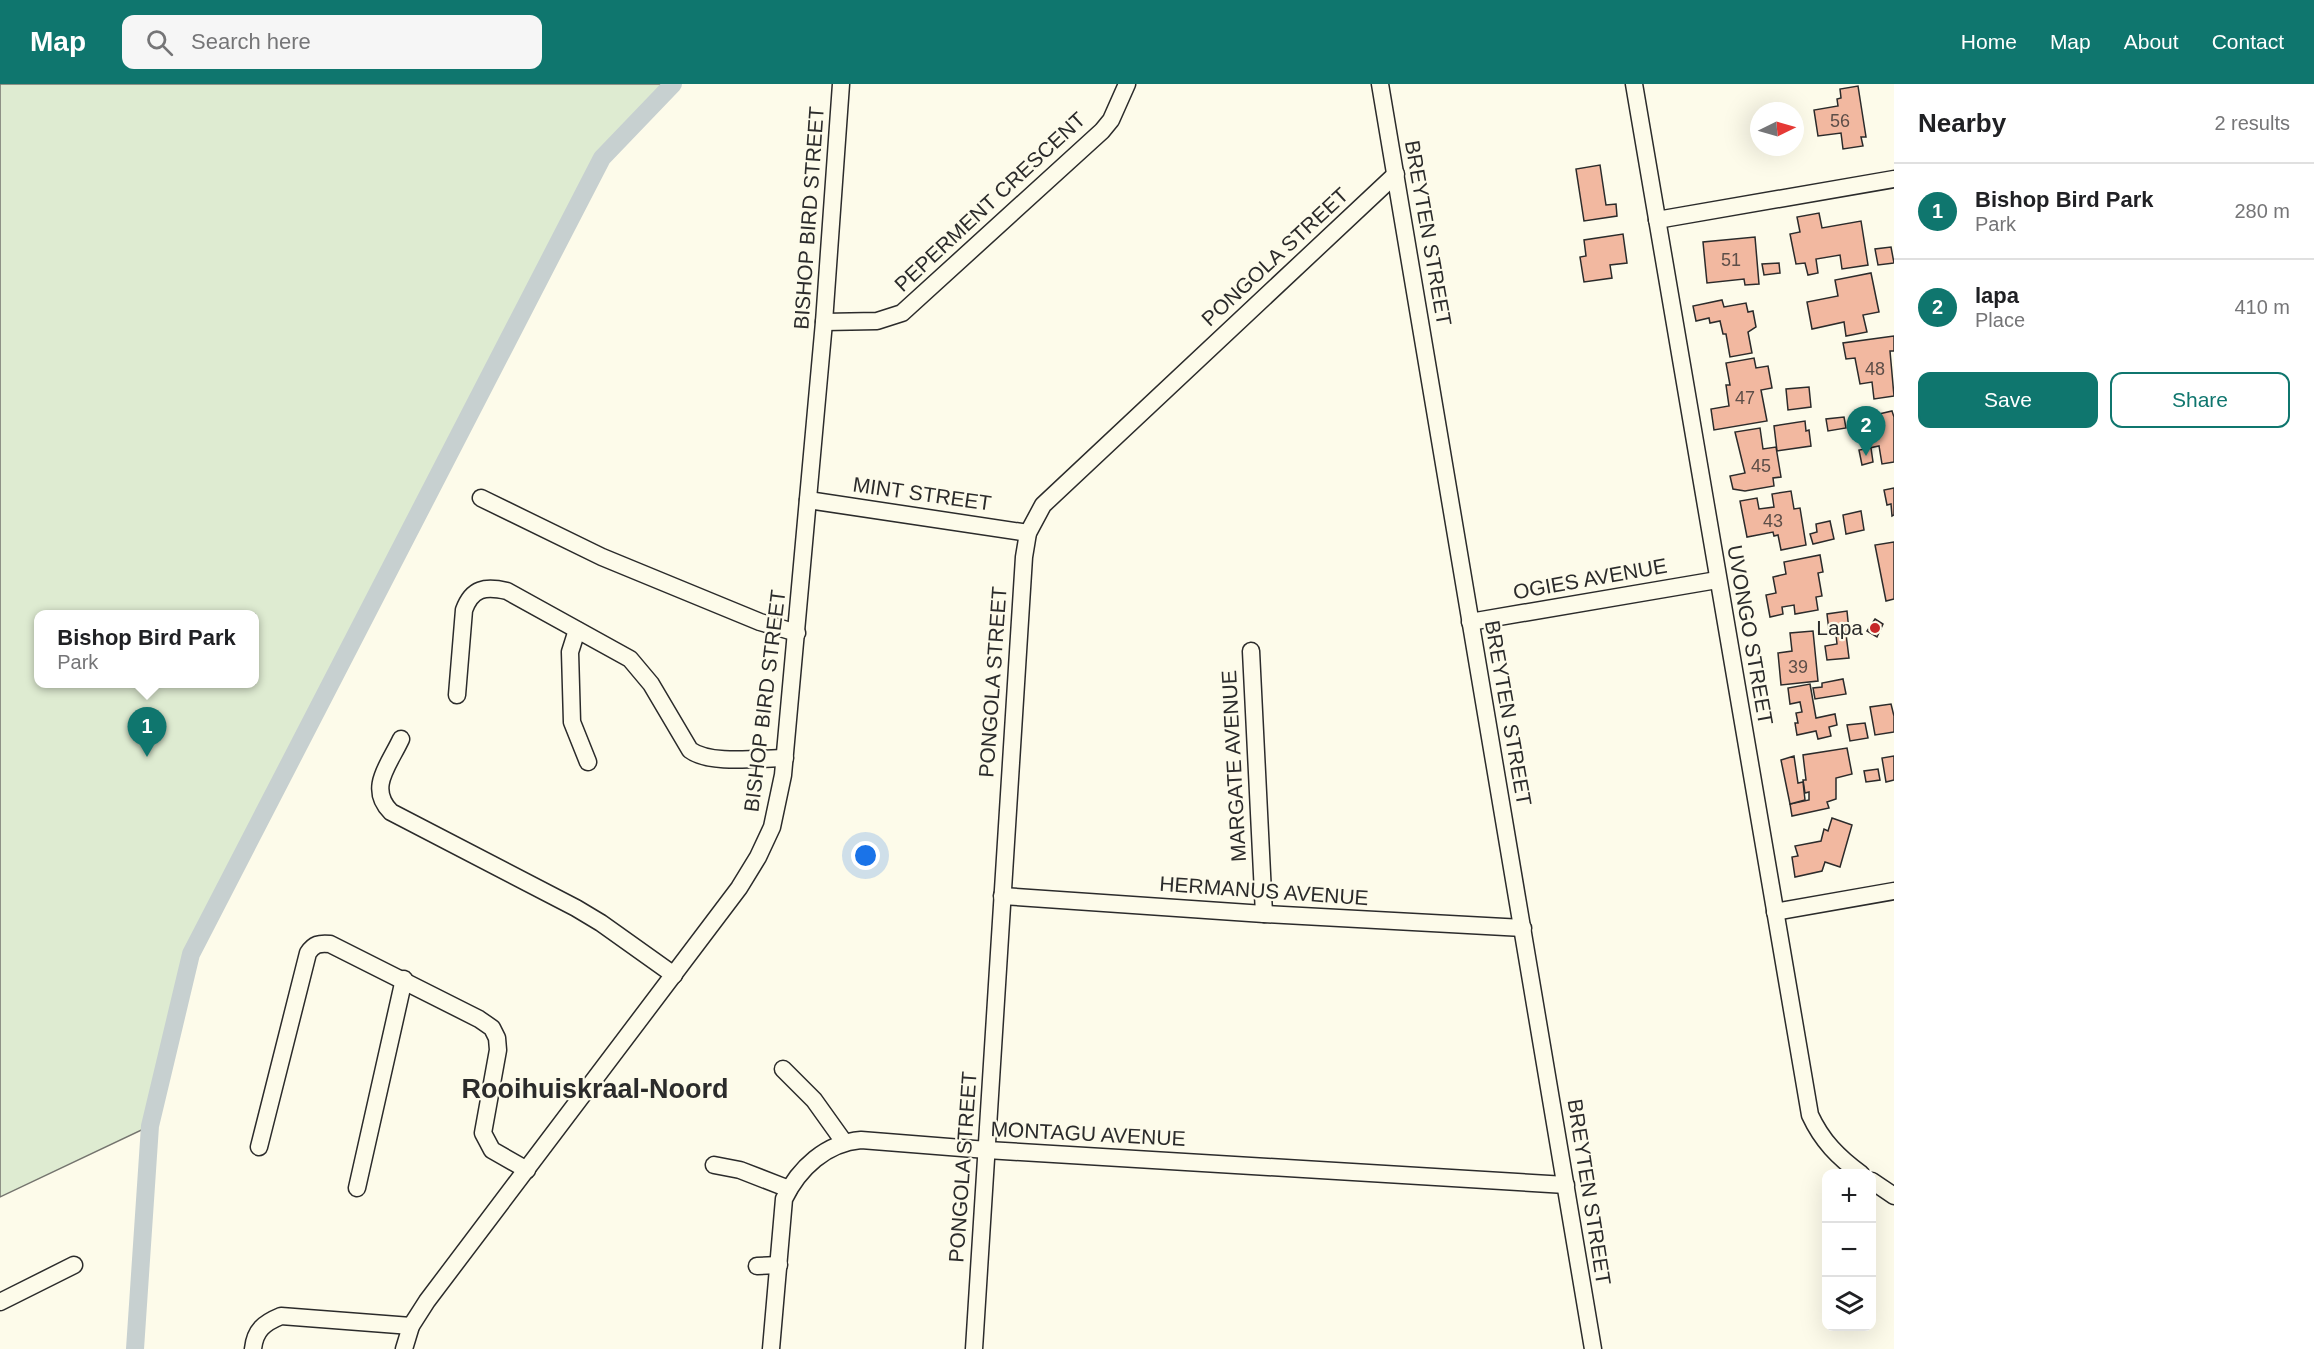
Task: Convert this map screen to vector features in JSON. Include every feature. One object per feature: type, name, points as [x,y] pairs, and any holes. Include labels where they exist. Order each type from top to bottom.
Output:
[{"type":"street","name":"BISHOP BIRD STREET","points":[[404,1349],[411,1326],[427,1301],[739,888],[758,857],[772,827],[780,799],[797,633],[824,322],[841,84]]},
{"type":"street","name":"PEPERMENT CRESCENT","points":[[824,322],[877,321],[902,313],[1102,131],[1111,120],[1127,84]]},
{"type":"street","name":"BREYTEN STREET","points":[[1380,84],[1593,1349]]},
{"type":"street","name":"UVONGO STREET","points":[[1634,84],[1810,1115],[1827,1144],[1842,1160],[1855,1169]]},
{"type":"street","name":"PONGOLA STREET","points":[[974,1349],[1024,558],[1028,533],[1043,505],[1396,174]]},
{"type":"street","points":[[1658,220],[1894,179]]},
{"type":"street","points":[[481,498],[602,557],[760,622],[797,633]]},
{"type":"street","name":"MINT STREET","points":[[808,500],[1028,533]]},
{"type":"street","name":"OGIES AVENUE","points":[[1470,622],[1717,580]]},
{"type":"street","points":[[457,694],[464,610],[467,601],[476,592],[494,588],[507,591],[630,659],[651,684],[690,750],[695,753],[707,758],[785,758]]},
{"type":"street","points":[[577,630],[570,652],[572,722],[588,762]]},
{"type":"street","name":"MARGATE AVENUE","points":[[1251,651],[1264,914]]},
{"type":"street","points":[[401,739],[379,784],[382,803],[391,812],[576,908],[602,923],[674,975]]},
{"type":"street","points":[[1775,912],[1894,891]]},
{"type":"street","name":"HERMANUS AVENUE","points":[[1002,896],[1264,914],[1522,928]]},
{"type":"street","points":[[259,1147],[308,953],[312,946],[319,943],[341,948],[479,1018],[492,1028],[497,1038],[498,1050],[483,1133],[492,1150],[527,1170]]},
{"type":"street","points":[[357,1188],[404,979]]},
{"type":"street","points":[[783,1069],[814,1100],[844,1142]]},
{"type":"street","name":"MONTAGU AVENUE","points":[[771,1349],[784,1198],[794,1180],[811,1163],[835,1145],[844,1142],[861,1140],[987,1150],[1566,1185]]},
{"type":"street","points":[[714,1165],[740,1170],[789,1189]]},
{"type":"street","points":[[1876,1184],[1894,1196]]},
{"type":"street","points":[[0,1302],[75,1265]]},
{"type":"street","points":[[757,1266],[779,1265]]},
{"type":"street","points":[[253,1349],[259,1330],[266,1322],[280,1316],[411,1326]]},
{"type":"green space","points":[[0,84],[673,84],[602,158],[191,954],[150,1126],[0,1197]]},
{"type":"building","points":[[1858,86],[1866,137],[1861,137],[1863,146],[1843,149],[1841,133],[1818,136],[1814,110],[1838,106],[1837,99],[1841,98],[1840,89]]},
{"type":"building","points":[[1600,165],[1606,205],[1616,204],[1617,216],[1584,221],[1576,169]]},
{"type":"building","points":[[1819,213],[1822,228],[1861,221],[1868,265],[1842,269],[1840,255],[1816,259],[1818,273],[1808,275],[1805,263],[1796,264],[1790,234],[1800,232],[1797,217]]},
{"type":"building","points":[[1623,234],[1627,263],[1610,265],[1612,278],[1584,282],[1580,257],[1586,256],[1584,240]]},
{"type":"building","points":[[1755,237],[1759,284],[1745,285],[1744,279],[1707,283],[1703,242]]},
{"type":"building","points":[[1891,247],[1894,263],[1878,265],[1875,249]]},
{"type":"building","points":[[1779,263],[1780,273],[1764,275],[1762,264]]},
{"type":"building","points":[[1871,273],[1879,312],[1863,315],[1867,332],[1846,336],[1844,322],[1812,329],[1807,302],[1838,296],[1835,280]]},
{"type":"building","points":[[1722,300],[1724,307],[1746,303],[1748,312],[1753,311],[1756,327],[1748,332],[1752,353],[1730,357],[1726,334],[1723,334],[1720,321],[1710,323],[1709,318],[1696,321],[1693,306]]},
{"type":"building","points":[[1894,336],[1894,351],[1890,351],[1894,396],[1874,399],[1872,382],[1860,384],[1855,358],[1846,359],[1843,343]]},
{"type":"building","points":[[1754,358],[1756,368],[1768,366],[1772,388],[1761,390],[1767,421],[1714,430],[1711,409],[1729,406],[1726,385],[1730,385],[1726,363]]},
{"type":"building","points":[[1809,387],[1811,407],[1788,410],[1786,389]]},
{"type":"building","points":[[1892,411],[1894,462],[1882,464],[1879,446],[1869,448],[1866,436],[1870,436],[1866,417]]},
{"type":"building","points":[[1844,417],[1846,428],[1828,431],[1826,419]]},
{"type":"building","points":[[1805,421],[1811,446],[1777,451],[1774,426]]},
{"type":"building","points":[[1760,428],[1763,449],[1776,447],[1781,477],[1773,478],[1774,486],[1745,491],[1733,489],[1730,476],[1745,473],[1735,432]]},
{"type":"building","points":[[1871,448],[1873,462],[1862,465],[1859,450]]},
{"type":"building","points":[[1894,488],[1894,515],[1892,516],[1891,504],[1887,505],[1884,490]]},
{"type":"building","points":[[1791,491],[1794,509],[1800,508],[1806,545],[1781,550],[1778,535],[1774,536],[1773,532],[1747,537],[1740,501],[1757,498],[1759,509],[1774,507],[1772,494]]},
{"type":"building","points":[[1861,511],[1864,530],[1846,534],[1843,515]]},
{"type":"building","points":[[1830,521],[1834,539],[1813,544],[1810,534],[1817,532],[1816,524]]},
{"type":"building","points":[[1894,542],[1894,599],[1886,601],[1875,545]]},
{"type":"building","points":[[1820,555],[1823,572],[1818,573],[1822,596],[1816,597],[1818,610],[1795,614],[1794,605],[1782,607],[1783,614],[1770,617],[1766,595],[1776,593],[1773,577],[1786,574],[1784,562]]},
{"type":"building","points":[[1847,611],[1849,631],[1844,632],[1843,629],[1829,631],[1827,614]]},
{"type":"building","name":"Lapa","points":[[1875,619],[1883,624],[1877,637],[1867,631]]},
{"type":"building","points":[[1813,631],[1818,681],[1781,685],[1778,653],[1792,651],[1790,633]]},
{"type":"building","points":[[1846,634],[1849,658],[1827,660],[1825,646],[1837,644],[1836,635]]},
{"type":"building","points":[[1843,679],[1846,694],[1815,699],[1813,688],[1822,687],[1822,683]]},
{"type":"building","points":[[1810,684],[1816,718],[1835,714],[1837,725],[1829,727],[1831,736],[1818,739],[1816,731],[1797,735],[1796,713],[1802,712],[1800,702],[1790,704],[1788,688]]},
{"type":"building","points":[[1891,704],[1894,732],[1875,735],[1870,707]]},
{"type":"building","points":[[1865,723],[1868,738],[1850,741],[1847,725]]},
{"type":"building","points":[[1847,748],[1852,774],[1836,778],[1836,799],[1827,802],[1829,808],[1792,816],[1790,804],[1809,800],[1809,792],[1805,793],[1803,780],[1806,780],[1803,755]]},
{"type":"building","points":[[1794,756],[1798,783],[1803,782],[1805,800],[1790,804],[1781,760]]},
{"type":"building","points":[[1894,756],[1894,780],[1886,782],[1882,758]]},
{"type":"building","points":[[1878,769],[1880,780],[1866,782],[1864,771]]},
{"type":"building","points":[[1832,818],[1852,825],[1840,867],[1825,862],[1822,871],[1795,877],[1792,857],[1798,856],[1795,846],[1821,841],[1824,829],[1828,831]]},
{"type":"waterway","points":[[135,1349],[150,1126],[191,954],[602,158],[673,84]]},
{"type":"place","name":"lapa","points":[[1866,456]]},
{"type":"place","name":"Lapa","points":[[1875,628]]},
{"type":"place","name":"Bishop Bird Park","points":[[147,757]]},
{"type":"district","name":"Rooihuiskraal-Noord","points":[[595,1089]]}]
